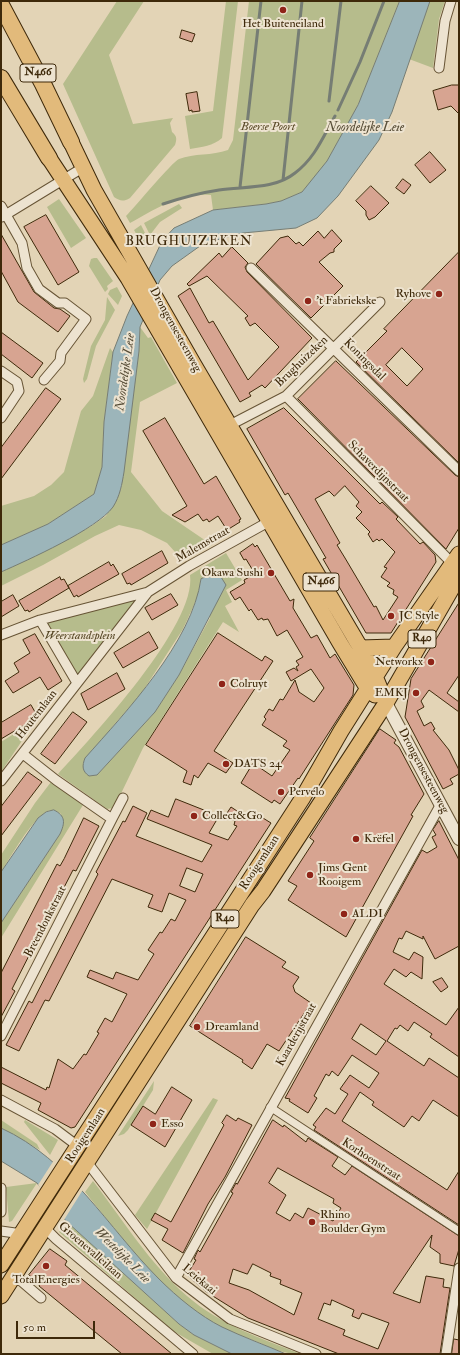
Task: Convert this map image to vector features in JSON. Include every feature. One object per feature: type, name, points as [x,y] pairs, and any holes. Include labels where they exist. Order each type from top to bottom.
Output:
[{"type":"highway","name":"Drongensesteenweg","points":[[1,5],[43,84],[71,142]]},
{"type":"highway","name":"Drongensesteenweg","points":[[1,78],[49,158]]},
{"type":"main road","name":"Drongensesteenweg","points":[[71,142],[94,190],[214,398],[224,428]]},
{"type":"main road","name":"Drongensesteenweg","points":[[49,158],[128,278],[148,314],[224,428],[276,518],[368,690],[386,703]]},
{"type":"main road","name":"Drongensesteenweg","points":[[276,518],[360,648],[376,677],[386,703]]},
{"type":"main road","name":"Rooigemlaan","points":[[22,1234],[302,799],[341,731],[368,690],[394,646],[457,564]]},
{"type":"main road","name":"Rooigemlaan","points":[[45,1228],[252,905],[263,891],[386,703],[457,564]]},
{"type":"main road","name":"R40","points":[[360,648],[394,646]]},
{"type":"main road","name":"R40","points":[[1,1296],[12,1276],[45,1228]]},
{"type":"main road","name":"R40","points":[[1,1265],[22,1234]]},
{"type":"street","points":[[439,68],[445,21],[451,1]]},
{"type":"street","points":[[4,216],[84,167]]},
{"type":"street","points":[[1,206],[4,216],[22,243],[27,268],[39,288],[58,303],[65,303],[86,319],[61,353],[60,360],[44,380]]},
{"type":"street","name":"Koningsdal","points":[[251,268],[459,471]]},
{"type":"street","name":"Brughuizeken","points":[[224,428],[286,396],[380,302]]},
{"type":"street","points":[[1,371],[17,382],[20,391],[1,418]]},
{"type":"street","name":"Schaverdijnstraat","points":[[286,396],[457,564]]},
{"type":"street","name":"Malemstraat","points":[[148,592],[189,566],[276,518]]},
{"type":"street","points":[[1,635],[40,620],[148,592]]},
{"type":"street","points":[[40,620],[77,683],[148,592]]},
{"type":"street","name":"Houtemlaan","points":[[1,781],[77,683]]},
{"type":"street","name":"Drongensesteenweg","points":[[386,703],[459,839]]},
{"type":"street","points":[[23,754],[56,780],[112,819]]},
{"type":"street","name":"Breendonkstraat","points":[[1,1036],[123,798]]},
{"type":"street","name":"Kaarderijstraat","points":[[176,1278],[440,804]]},
{"type":"street","points":[[1,1100],[56,1129],[75,1142],[79,1147]]},
{"type":"street","name":"Korhoenstraat","points":[[270,1108],[459,1231]]},
{"type":"street","name":"Leiekaai","points":[[84,1167],[176,1278],[230,1319],[316,1354]]},
{"type":"street","points":[[1,1188],[1,1212]]},
{"type":"street","name":"Groenevalleilaan","points":[[45,1228],[56,1239],[193,1354]]},
{"type":"street","points":[[1,1231],[22,1234]]},
{"type":"street","points":[[446,1354],[459,1268]]},
{"type":"street","points":[[12,1276],[20,1280],[41,1298]]},
{"type":"green space","points":[[117,1],[144,1],[109,55],[133,124],[173,118],[170,123],[172,132],[176,136],[175,145],[130,198],[125,200],[120,200],[114,197],[63,84]]},
{"type":"green space","points":[[226,1],[238,1],[222,138],[219,141],[203,147],[190,149],[185,116],[213,111]]},
{"type":"green space","name":"Boerse Poort","points":[[249,1],[400,1],[358,105],[327,161],[313,181],[302,192],[281,201],[213,210],[211,195],[189,196],[149,212],[130,223],[126,216],[179,159],[228,150],[233,140]]},
{"type":"green space","points":[[430,1],[445,1],[439,19],[433,68],[409,59]]},
{"type":"green space","points":[[59,199],[86,238],[71,248],[47,207]]},
{"type":"green space","points":[[179,204],[182,208],[160,222],[150,235],[144,223]]},
{"type":"green space","points":[[141,225],[145,233],[144,237],[146,245],[144,248],[137,238],[138,237],[134,230]]},
{"type":"green space","points":[[97,258],[113,281],[107,286],[108,289],[105,292],[89,266],[91,259]]},
{"type":"green space","points":[[117,287],[122,296],[118,305],[108,294],[110,290]]},
{"type":"green space","points":[[107,297],[115,310],[96,346],[87,379],[84,383],[83,379],[91,346],[105,320]]},
{"type":"green space","points":[[140,327],[148,338],[151,337],[177,383],[140,402],[131,472],[162,511],[212,545],[183,561],[167,543],[141,530],[119,525],[95,536],[1,586],[1,572],[90,527],[106,516],[121,489],[139,351]]},
{"type":"green space","points":[[110,348],[113,352],[104,422],[102,467],[94,494],[48,524],[1,545],[1,506],[34,496],[51,485],[64,472],[81,411],[93,396]]},
{"type":"green space","points":[[226,553],[242,580],[226,590],[232,602],[225,606],[239,632],[223,622],[143,748],[114,808],[107,809],[58,774],[117,708],[160,650],[177,622],[188,596],[190,575]],"holes":[[[201,579],[210,618],[179,675],[155,712],[97,775],[89,776],[113,726],[141,694],[183,629],[199,594]]]},
{"type":"green space","name":"Weerstandsplein","points":[[148,592],[77,683],[40,620]]},
{"type":"green space","points":[[36,720],[1,772],[1,742]]},
{"type":"green space","points":[[51,782],[83,805],[1,938],[1,923],[60,834],[61,814],[55,811],[50,811],[46,812],[40,817],[22,839],[1,872],[1,855],[35,803]]},
{"type":"green space","points":[[241,904],[245,907],[26,1246],[30,1232]]},
{"type":"green space","points":[[154,1081],[153,1090],[128,1130],[124,1134],[118,1136]]},
{"type":"green space","points":[[213,1098],[218,1100],[147,1229],[135,1215]]},
{"type":"green space","points":[[1,1120],[37,1144],[40,1150],[1,1128]]},
{"type":"green space","points":[[25,1120],[58,1140],[50,1155],[24,1122]]},
{"type":"green space","points":[[93,1181],[160,1270],[199,1306],[241,1330],[301,1354],[277,1350],[221,1327],[201,1315],[182,1300],[164,1284],[130,1248],[85,1192]]},
{"type":"green space","points":[[37,1183],[12,1221],[9,1222],[6,1187]]},
{"type":"green space","points":[[66,1221],[179,1324],[194,1335],[232,1354],[213,1354],[173,1331],[59,1232]]},
{"type":"water","name":"Noordelijke Leie","points":[[400,1],[430,1],[392,112],[379,140],[338,196],[317,218],[296,228],[243,233],[223,238],[200,246],[172,266],[160,280],[140,327],[139,351],[124,472],[120,490],[113,507],[105,516],[78,534],[1,572],[1,545],[48,524],[94,494],[102,467],[104,422],[113,352],[127,316],[162,241],[174,228],[213,210],[281,201],[302,192],[327,161],[358,105]]},
{"type":"water","points":[[211,575],[221,577],[226,585],[179,675],[155,712],[97,775],[89,776],[83,768],[85,758],[155,675],[185,627],[195,603],[201,579]]},
{"type":"water","points":[[54,810],[61,815],[63,820],[63,826],[60,834],[1,923],[1,872],[38,818],[46,812]]},
{"type":"water","name":"Westelijke Leie","points":[[1,1128],[26,1142],[48,1158],[68,1176],[87,1196],[140,1259],[166,1286],[189,1306],[222,1327],[286,1354],[232,1354],[194,1335],[179,1324],[66,1221],[37,1183],[1,1161]]},
{"type":"pier","points":[[54,1160],[84,1188],[64,1220],[38,1185]]},
{"type":"building","points":[[182,30],[195,34],[192,42],[180,38]]},
{"type":"building","points":[[452,85],[459,85],[459,114],[451,106],[438,110],[433,91]]},
{"type":"building","points":[[197,92],[200,111],[189,111],[186,94]]},
{"type":"building","points":[[430,152],[446,170],[430,183],[415,165]]},
{"type":"building","points":[[403,179],[411,185],[404,194],[396,188]]},
{"type":"building","points":[[371,186],[389,203],[375,217],[369,220],[366,215],[366,211],[356,201]]},
{"type":"building","points":[[46,215],[79,272],[58,285],[24,227]]},
{"type":"building","points":[[332,230],[342,241],[334,249],[334,252],[330,253],[319,262],[343,286],[311,318],[256,264],[280,238],[288,236],[296,244],[299,242],[303,246],[318,231],[324,238]]},
{"type":"building","points":[[1,234],[34,292],[54,308],[60,309],[70,316],[58,332],[18,302],[1,271]]},
{"type":"building","points":[[232,247],[248,263],[245,267],[247,272],[312,338],[265,388],[262,385],[249,393],[251,396],[240,402],[178,296],[190,288],[209,323],[213,321],[248,380],[279,347],[255,323],[250,326],[245,318],[248,316],[207,276],[189,286],[187,284],[219,253],[222,257]]},
{"type":"building","points":[[459,252],[459,463],[356,362],[387,331],[384,329]],"holes":[[[402,348],[423,369],[407,386],[386,365]]]},
{"type":"building","points":[[1,332],[43,363],[32,378],[1,354]]},
{"type":"building","points":[[336,361],[455,475],[459,477],[459,528],[446,549],[298,399]]},
{"type":"building","points":[[46,388],[61,399],[1,479],[1,448]]},
{"type":"building","points":[[284,408],[380,504],[382,502],[398,517],[396,519],[420,544],[423,542],[435,555],[436,562],[391,633],[366,633],[323,559],[326,558],[312,534],[288,493],[285,495],[247,429]],"holes":[[[345,486],[359,502],[356,506],[362,512],[356,518],[370,532],[368,534],[373,542],[377,539],[379,541],[382,539],[395,552],[384,567],[387,568],[381,577],[390,583],[387,586],[394,590],[393,594],[398,597],[383,620],[376,606],[374,607],[337,545],[340,543],[315,499],[329,491],[334,496]]]},
{"type":"building","points":[[165,418],[204,484],[216,476],[241,519],[239,520],[240,522],[227,530],[218,516],[209,522],[207,519],[203,521],[198,514],[185,522],[172,515],[187,506],[143,431]]},
{"type":"building","points":[[253,544],[255,547],[257,545],[290,601],[294,599],[293,608],[311,638],[317,635],[330,658],[335,654],[354,685],[353,695],[299,779],[298,778],[280,804],[274,800],[272,803],[241,783],[253,763],[272,776],[290,750],[283,746],[287,741],[262,725],[266,719],[264,717],[269,709],[273,711],[280,699],[283,700],[295,680],[299,692],[314,702],[324,688],[311,669],[291,681],[286,672],[294,668],[298,671],[296,667],[299,665],[296,661],[303,657],[287,630],[277,636],[268,619],[263,620],[262,618],[258,620],[251,609],[249,611],[240,597],[235,600],[230,592],[245,583],[244,580],[255,574],[246,559],[244,560],[240,553]]},
{"type":"building","points":[[162,551],[168,563],[131,585],[130,583],[127,584],[122,574]]},
{"type":"building","points":[[109,562],[111,566],[113,564],[119,574],[78,597],[77,595],[74,597],[68,586]]},
{"type":"building","points":[[60,577],[61,580],[64,579],[69,588],[29,612],[28,610],[25,611],[19,601]]},
{"type":"building","points":[[171,594],[178,605],[152,620],[145,608]]},
{"type":"building","points":[[13,595],[19,606],[1,617],[1,602]]},
{"type":"building","points":[[459,603],[459,675],[447,693],[459,702],[459,712],[429,690],[421,701],[424,707],[417,711],[424,726],[431,722],[435,729],[433,730],[449,750],[459,770],[459,774],[450,779],[453,784],[443,789],[405,717],[411,679]]},
{"type":"building","points":[[149,632],[158,648],[123,668],[114,653]]},
{"type":"building","name":"Colruyt","points":[[218,633],[262,661],[265,656],[273,661],[214,751],[233,763],[226,773],[208,763],[198,778],[194,775],[191,785],[183,782],[187,771],[146,745]]},
{"type":"building","points":[[35,634],[62,681],[48,690],[40,677],[13,693],[5,681],[19,672],[14,663],[30,653],[23,640]]},
{"type":"building","points":[[117,673],[125,689],[88,710],[81,694]]},
{"type":"building","points":[[31,705],[38,717],[1,739],[1,723]]},
{"type":"building","points":[[73,712],[87,722],[55,764],[41,754]]},
{"type":"building","points":[[380,729],[396,740],[394,743],[399,747],[424,794],[411,815],[413,816],[346,937],[288,900],[297,886],[288,881],[314,841],[310,838]]},
{"type":"building","points":[[28,772],[42,782],[1,836],[1,807]]},
{"type":"building","points":[[176,799],[219,816],[209,833],[228,840],[237,826],[234,825],[235,821],[225,816],[231,807],[240,813],[242,811],[246,814],[250,810],[271,823],[75,1127],[71,1128],[38,1110],[41,1103],[1,1083],[1,1067],[46,1090],[47,1087],[49,1088],[58,1059],[73,1069],[84,1054],[86,1055],[99,1033],[97,1032],[105,1018],[112,1022],[127,994],[87,977],[90,970],[113,979],[116,972],[138,980],[154,954],[148,950],[171,919],[175,921],[186,900],[169,893],[162,912],[148,907],[153,895],[112,879],[49,1001],[45,1000],[19,1051],[6,1045],[29,1001],[32,1003],[98,874],[96,872],[123,821],[125,822],[133,806],[147,813],[136,836],[202,862],[212,845],[147,819],[151,810],[168,817]],"holes":[[[187,868],[203,874],[195,892],[180,886]]]},
{"type":"building","points":[[84,818],[99,826],[76,871],[73,870],[40,934],[12,989],[15,991],[1,1017],[1,973],[57,864],[60,866]]},
{"type":"building","points":[[439,821],[459,860],[459,946],[435,959],[423,936],[423,939],[406,931],[402,939],[399,938],[393,952],[409,960],[414,952],[423,957],[422,979],[411,972],[406,977],[394,969],[384,984],[446,1025],[459,1007],[459,1057],[430,1037],[432,1034],[414,1022],[408,1031],[400,1025],[397,1029],[395,1028],[387,1041],[424,1066],[429,1058],[459,1078],[459,1117],[433,1100],[419,1121],[412,1116],[404,1127],[372,1105],[374,1102],[360,1092],[342,1121],[447,1190],[459,1171],[459,1225],[314,1130],[316,1127],[313,1125],[326,1108],[335,1114],[348,1094],[340,1089],[350,1075],[369,1088],[379,1073],[352,1055],[338,1076],[332,1071],[329,1076],[326,1074],[314,1096],[317,1098],[308,1113],[289,1101],[290,1099],[285,1098],[422,850],[427,853],[437,847],[432,837],[436,835],[433,830]],"holes":[[[361,1024],[386,1041],[376,1055],[352,1039]]]},
{"type":"building","points":[[246,937],[286,962],[282,967],[299,977],[293,986],[295,992],[311,1003],[279,1051],[267,1044],[252,1069],[242,1062],[243,1060],[190,1026]]},
{"type":"building","points":[[442,978],[448,987],[441,992],[433,982]]},
{"type":"building","points":[[172,1087],[192,1100],[165,1147],[131,1125],[143,1106],[155,1114]]},
{"type":"building","points":[[227,1115],[236,1121],[238,1118],[252,1125],[225,1177],[208,1204],[183,1253],[162,1240],[168,1229],[151,1220],[155,1213],[171,1222],[224,1125],[222,1123]]},
{"type":"building","points":[[273,1120],[283,1127],[284,1125],[306,1142],[308,1138],[338,1157],[332,1166],[345,1175],[352,1166],[459,1236],[459,1249],[454,1266],[440,1263],[440,1254],[430,1247],[432,1235],[393,1293],[420,1303],[426,1276],[444,1279],[443,1287],[450,1288],[440,1354],[339,1354],[248,1318],[208,1293],[189,1277],[188,1273],[196,1260],[194,1259],[198,1250],[200,1252],[233,1193],[231,1192],[236,1183],[237,1184]],"holes":[[[278,1168],[334,1199],[333,1203],[341,1208],[333,1221],[308,1208],[303,1218],[295,1213],[290,1221],[276,1213],[286,1195],[269,1183]],[[253,1264],[271,1273],[270,1276],[281,1280],[280,1284],[302,1293],[294,1315],[249,1290],[229,1283],[233,1269],[247,1274]],[[332,1300],[354,1310],[352,1316],[359,1319],[362,1313],[389,1323],[378,1349],[343,1335],[345,1330],[318,1319],[324,1303],[330,1305]]]},
{"type":"building","points":[[50,1249],[67,1261],[65,1265],[172,1354],[122,1354],[39,1286],[40,1284],[29,1275]]},
{"type":"building","points":[[454,1339],[459,1340],[459,1354],[452,1354]]},
{"type":"waterway","points":[[240,187],[261,1]]},
{"type":"waterway","points":[[283,180],[302,1]]},
{"type":"waterway","points":[[329,101],[341,1]]},
{"type":"waterway","points":[[338,110],[360,62],[384,1]]},
{"type":"waterway","points":[[163,204],[204,193],[268,185],[287,178],[308,161],[335,116]]},
{"type":"place","name":"Het Buiteneiland","points":[[283,10]]},
{"type":"place","name":"Ryhove","points":[[439,294]]},
{"type":"place","name":"'t Fabriekske","points":[[308,301]]},
{"type":"place","name":"Okawa Sushi","points":[[271,573]]},
{"type":"place","name":"JC Style","points":[[391,616]]},
{"type":"place","name":"Networkx","points":[[431,662]]},
{"type":"place","name":"Colruyt","points":[[222,684]]},
{"type":"place","name":"EMKJ","points":[[416,693]]},
{"type":"place","name":"DATS 24","points":[[226,764]]},
{"type":"place","name":"Pervélo","points":[[281,792]]},
{"type":"place","name":"Collect&Go","points":[[194,816]]},
{"type":"place","name":"Krëfel","points":[[356,839]]},
{"type":"place","name":"Jims Gent Rooigem","points":[[310,875]]},
{"type":"place","name":"ALDI","points":[[344,914]]},
{"type":"place","name":"Dreamland","points":[[197,1027]]},
{"type":"place","name":"Esso","points":[[153,1124]]},
{"type":"place","name":"Rhino Boulder Gym","points":[[312,1222]]},
{"type":"place","name":"TotalEnergies","points":[[46,1266]]},
{"type":"district","name":"BRUGHUIZEKEN","points":[[189,242]]}]
